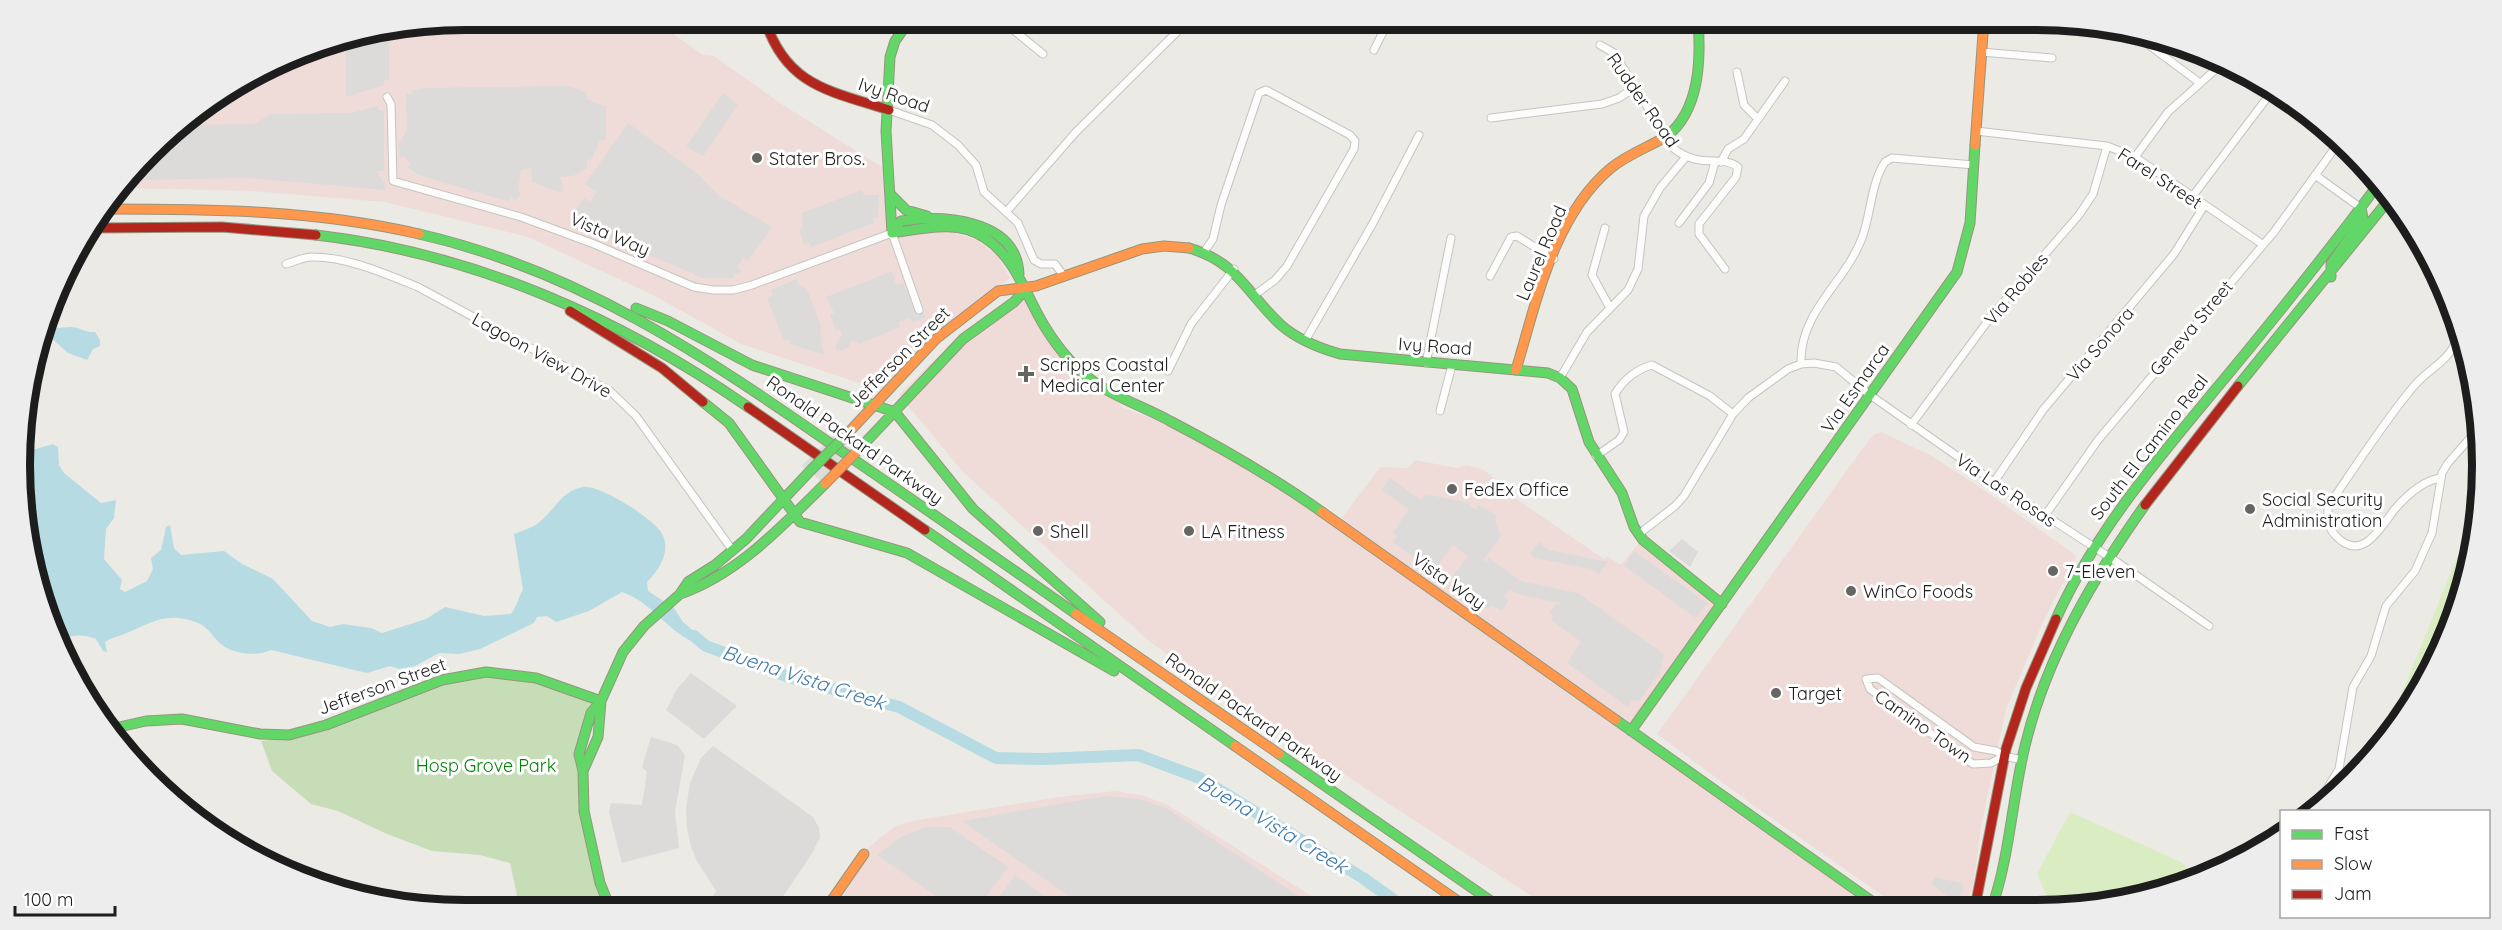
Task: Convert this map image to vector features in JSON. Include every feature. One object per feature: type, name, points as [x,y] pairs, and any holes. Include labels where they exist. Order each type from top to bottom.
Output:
[{"type":"main road","name":"Ivy Road","points":[[768,30],[780,52],[803,79],[889,110]]},
{"type":"main road","points":[[892,233],[886,131],[889,110],[890,57],[895,41],[903,30]]},
{"type":"main road","name":"Laurel Road","points":[[1516,370],[1544,282],[1577,209],[1597,181],[1614,165],[1666,135],[1682,122],[1692,98],[1699,30]]},
{"type":"main road","name":"Via Esmarca","points":[[1631,731],[1958,272],[1970,223],[1983,30]]},
{"type":"main road","name":"South El Camino Real","points":[[1977,900],[1983,881],[2004,756],[2040,655],[2060,609],[2094,548],[2143,477],[2310,276],[2374,190]]},
{"type":"main road","points":[[890,194],[906,210],[927,216]]},
{"type":"main road","name":"South El Camino Real","points":[[1994,900],[2007,854],[2022,760],[2054,660],[2074,616],[2108,556],[2175,463],[2331,277],[2385,205]]},
{"type":"main road","name":"Ronald Packard Parkway","points":[[113,209],[211,208],[285,212],[341,219],[439,239],[572,283],[693,348],[1489,900]]},
{"type":"main road","points":[[2331,277],[2331,264],[2363,218],[2361,208]]},
{"type":"main road","name":"Vista Way","points":[[892,233],[901,221],[927,216],[952,218],[983,226],[1011,250],[1018,262],[1019,274]]},
{"type":"main road","name":"Vista Way","points":[[892,233],[943,226],[978,232],[1000,251],[1019,274],[1044,326],[1061,351],[1096,384],[1171,422],[1283,485],[1870,900]]},
{"type":"main road","name":"Ronald Packard Parkway","points":[[100,228],[229,228],[325,235],[403,248],[520,283],[606,320],[709,380],[1456,900]]},
{"type":"main road","name":"Ivy Road","points":[[1026,289],[1063,274],[1153,247],[1172,246],[1204,252],[1233,269],[1277,321],[1305,340],[1340,354],[1548,373],[1560,378]]},
{"type":"main road","points":[[520,283],[612,336],[690,389],[729,423],[781,499],[800,522],[873,541],[927,563],[1194,718]]},
{"type":"main road","points":[[572,283],[668,321],[752,365],[895,412],[988,524],[1066,594],[1187,692]]},
{"type":"main road","name":"Jefferson Street","points":[[118,727],[139,721],[182,719],[262,736],[291,735],[318,728],[442,680],[469,673],[493,671],[551,682],[601,701],[623,652],[644,626],[680,594],[688,582],[733,551],[781,499],[965,314],[1007,287],[1026,289]]},
{"type":"main road","name":"Jefferson Street","points":[[680,594],[693,591],[734,565],[770,537],[825,484],[963,339],[1014,302],[1026,289]]},
{"type":"main road","points":[[1560,378],[1572,389],[1596,456],[1622,494],[1639,534],[1659,555],[1722,604]]},
{"type":"main road","points":[[601,701],[591,713],[579,754],[583,771],[589,838],[600,883],[607,900]]},
{"type":"main road","points":[[832,900],[864,854]]},
{"type":"street","points":[[1013,30],[1043,54]]},
{"type":"street","points":[[1007,211],[1076,132],[1179,30]]},
{"type":"street","points":[[1374,50],[1384,30]]},
{"type":"street","name":"Rudder Road","points":[[1600,45],[1614,53],[1673,148],[1685,158],[1697,162],[1718,162]]},
{"type":"street","points":[[2148,45],[2200,83]]},
{"type":"street","points":[[1981,52],[2052,58]]},
{"type":"street","points":[[2135,158],[2168,112],[2216,69]]},
{"type":"street","points":[[1737,72],[1744,105],[1758,119]]},
{"type":"street","points":[[1679,223],[1709,183],[1718,162],[1728,148],[1744,139],[1785,81]]},
{"type":"street","points":[[1491,118],[1602,104],[1619,98],[1635,87]]},
{"type":"street","points":[[1204,252],[1213,239],[1221,205],[1259,93],[1266,90],[1350,135],[1355,141],[1354,149],[1287,266],[1275,280],[1256,294]]},
{"type":"street","points":[[2193,196],[2268,96]]},
{"type":"street","name":"Vista Way","points":[[387,97],[391,105],[393,181],[521,217],[594,244],[694,287],[733,290],[752,285],[892,233]]},
{"type":"street","name":"Ivy Road","points":[[889,110],[925,122],[948,136],[976,165],[984,192],[1007,211],[1022,229],[1034,260],[1041,264],[1055,264],[1063,274]]},
{"type":"street","name":"Farel Street","points":[[1976,131],[2107,146],[2135,158],[2262,244]]},
{"type":"street","points":[[1305,340],[1373,223],[1419,135]]},
{"type":"street","name":"Via Robles","points":[[1911,425],[1993,314],[2079,215],[2093,194],[2107,146]]},
{"type":"street","name":"Geneva Street","points":[[2044,516],[2098,440],[2274,232],[2335,148]]},
{"type":"street","points":[[1560,378],[1587,332],[1628,290],[1638,269],[1644,216],[1653,197],[1685,158]]},
{"type":"street","points":[[1639,534],[1676,506],[1733,414],[1748,398],[1788,369],[1801,364],[1800,349],[1811,316],[1835,285],[1858,246],[1885,162],[1892,158],[1974,165]]},
{"type":"street","points":[[1718,162],[1731,162],[1738,167],[1736,177],[1699,224],[1699,234],[1725,269]]},
{"type":"street","points":[[2315,175],[2361,208]]},
{"type":"street","name":"Via Sonora","points":[[1994,482],[2043,411],[2174,254],[2204,206]]},
{"type":"street","points":[[1605,228],[1592,274],[1610,308]]},
{"type":"street","points":[[892,233],[919,310]]},
{"type":"street","points":[[1490,276],[1511,237],[1517,236],[1554,259]]},
{"type":"street","points":[[1426,363],[1451,238]]},
{"type":"street","name":"Lagoon View Drive","points":[[286,264],[311,256],[391,276],[418,287],[610,391],[636,416],[733,551]]},
{"type":"street","points":[[1168,371],[1191,324],[1233,269]]},
{"type":"street","points":[[2440,478],[2427,480],[2396,507],[2376,538],[2368,543],[2350,545],[2338,538],[2329,527],[2328,505],[2409,391],[2443,362],[2455,346]]},
{"type":"street","name":"Via Las Rosas","points":[[1801,364],[1814,363],[1836,368],[1911,425],[2210,626]]},
{"type":"street","points":[[1440,411],[1452,365]]},
{"type":"street","points":[[1596,456],[1619,440],[1624,432],[1615,394],[1620,385],[1642,368],[1652,365],[1710,396],[1733,414]]},
{"type":"street","points":[[2326,790],[2339,769],[2353,687],[2371,656],[2386,606],[2415,571],[2432,533],[2440,478],[2448,463],[2471,437]]},
{"type":"street","name":"Camino Town","points":[[2004,756],[1991,763],[1973,764],[1870,689],[1866,679],[1878,678],[1974,747],[1996,750],[2004,756],[2022,760]]},
{"type":"shaded area","points":[[668,30],[703,55],[714,56],[783,105],[885,169],[890,231],[940,228],[977,240],[998,257],[1010,278],[930,341],[884,391],[741,344],[653,295],[528,237],[385,202],[250,191],[130,188],[157,157],[223,103],[247,88],[299,63],[352,45],[380,38],[437,31]]},
{"type":"shaded area","points":[[389,37],[389,80],[384,80],[384,85],[346,97],[346,47]]},
{"type":"shaded area","points":[[568,86],[587,93],[587,99],[606,107],[606,140],[600,140],[592,159],[587,160],[587,168],[573,176],[560,177],[563,188],[561,193],[532,182],[531,168],[521,171],[518,190],[521,194],[515,200],[511,196],[509,201],[503,200],[419,175],[407,167],[410,164],[405,156],[400,158],[399,144],[407,130],[406,94],[412,94],[412,91],[425,88]]},
{"type":"shaded area","points":[[723,93],[738,105],[703,156],[686,147]]},
{"type":"shaded area","points":[[378,106],[379,110],[384,111],[384,171],[378,171],[378,175],[386,184],[385,190],[247,178],[139,180],[139,177],[157,157],[194,125],[255,124],[270,114],[351,113]]},
{"type":"shaded area","points":[[628,123],[699,175],[718,195],[772,227],[748,261],[743,258],[737,267],[741,271],[738,274],[734,273],[734,278],[703,278],[579,225],[581,216],[576,210],[584,198],[590,202],[597,192],[585,184]]},
{"type":"shaded area","points":[[862,190],[864,195],[879,195],[878,217],[872,217],[874,223],[811,247],[809,243],[804,244],[799,230],[803,228],[802,213]]},
{"type":"shaded area","points":[[892,271],[896,285],[903,283],[913,306],[923,312],[925,318],[912,323],[910,318],[899,322],[900,327],[858,344],[856,340],[849,342],[850,347],[837,352],[835,346],[842,335],[840,330],[836,331],[830,315],[834,313],[826,297]]},
{"type":"shaded area","points":[[797,279],[799,285],[807,289],[822,329],[820,330],[824,355],[790,344],[790,339],[784,341],[767,298],[773,295],[771,290]]},
{"type":"shaded area","points":[[1033,289],[1040,313],[1054,340],[1123,408],[1198,434],[1221,446],[1869,900],[1538,900],[1378,797],[1151,643],[962,471],[899,395],[960,334],[986,315]]},
{"type":"shaded area","points":[[1881,432],[1930,455],[1974,483],[2073,553],[2076,558],[2043,622],[2006,709],[1981,827],[1974,880],[1968,900],[1889,900],[1753,805],[1657,734],[1874,434]]},
{"type":"shaded area","points":[[1415,460],[1457,468],[1467,465],[1484,470],[1495,479],[1500,488],[1604,559],[1607,556],[1621,565],[1641,540],[1720,604],[1631,729],[1339,522],[1380,467],[1408,468]]},
{"type":"shaded area","points":[[1390,478],[1422,501],[1425,494],[1470,503],[1470,506],[1476,510],[1478,505],[1497,515],[1495,520],[1501,536],[1485,558],[1479,557],[1486,562],[1489,558],[1521,581],[1578,593],[1664,654],[1660,672],[1639,701],[1632,700],[1628,707],[1567,663],[1581,642],[1551,620],[1553,616],[1549,613],[1556,604],[1560,606],[1561,603],[1517,594],[1510,590],[1504,597],[1509,600],[1502,611],[1491,605],[1487,609],[1454,585],[1457,581],[1452,577],[1468,556],[1453,545],[1436,567],[1432,564],[1429,568],[1393,542],[1397,536],[1393,533],[1409,509],[1381,490]]},
{"type":"shaded area","points":[[1682,539],[1698,552],[1690,567],[1669,551]]},
{"type":"shaded area","points":[[1539,542],[1549,550],[1608,562],[1599,574],[1591,569],[1535,558],[1530,554]]},
{"type":"shaded area","points":[[1634,551],[1707,603],[1696,618],[1624,566]]},
{"type":"shaded area","points":[[691,673],[737,706],[704,739],[666,710],[677,689]]},
{"type":"shaded area","points":[[651,737],[677,745],[685,755],[675,812],[679,848],[622,863],[609,812],[611,803],[642,805],[647,772],[642,767]]},
{"type":"shaded area","points":[[713,746],[813,817],[819,828],[820,838],[781,900],[710,900],[716,891],[697,861],[687,828],[686,808],[690,783],[701,758]]},
{"type":"shaded area","points":[[1115,791],[1144,796],[1168,805],[1317,900],[832,900],[869,847],[894,827],[912,821],[1058,797]]},
{"type":"shaded area","points":[[1105,796],[1139,799],[1166,808],[1304,900],[1074,900],[962,821]]},
{"type":"shaded area","points":[[925,827],[950,827],[1008,867],[984,900],[942,900],[877,855],[901,837]]},
{"type":"shaded area","points":[[1015,875],[1050,900],[997,900]]},
{"type":"shaded area","points":[[1935,877],[1964,884],[1961,900],[1950,900],[1931,884]]},
{"type":"green space","points":[[2466,536],[2457,578],[2439,631],[2414,682],[2392,716]]},
{"type":"green space","name":"Hosp Grove Park","points":[[476,676],[528,679],[596,703],[581,756],[581,810],[605,900],[513,900],[517,895],[510,863],[480,855],[432,851],[387,834],[338,811],[311,804],[272,771],[261,741],[316,731],[449,683]]},
{"type":"green space","points":[[2070,812],[2181,862],[2192,871],[2122,892],[2049,900],[2037,874]]},
{"type":"water","points":[[74,327],[95,332],[100,340],[100,346],[93,349],[87,360],[68,353],[50,337],[52,328]]},
{"type":"water","points":[[53,444],[58,447],[59,465],[64,473],[101,503],[116,500],[114,518],[106,529],[104,559],[122,580],[120,589],[125,592],[147,581],[153,569],[151,558],[161,550],[166,527],[170,525],[174,548],[181,555],[224,551],[242,564],[273,579],[312,621],[330,627],[343,624],[371,628],[382,633],[426,619],[445,607],[484,616],[511,614],[523,590],[514,534],[540,522],[569,492],[582,487],[590,487],[624,503],[647,518],[661,532],[665,552],[660,565],[647,582],[648,591],[674,608],[683,622],[705,641],[706,646],[683,636],[644,604],[622,592],[589,611],[556,622],[547,616],[537,617],[534,623],[480,649],[459,654],[439,653],[415,666],[399,669],[390,666],[367,673],[271,650],[253,654],[233,651],[222,645],[202,625],[176,618],[158,620],[109,640],[105,642],[107,652],[103,651],[96,639],[81,635],[66,638],[53,605],[38,550],[31,493],[31,450]]},
{"type":"pier","points":[[841,428],[869,448],[830,487],[801,466]]},
{"type":"waterway","name":"Buena Vista Creek","points":[[694,636],[706,646],[789,677],[899,707],[996,758],[1044,759],[1138,755],[1200,778],[1363,878],[1394,900]]},
{"type":"traffic: fast","points":[[892,233],[886,131],[890,57],[895,41],[903,30]]},
{"type":"traffic: fast","points":[[1667,136],[1678,125],[1692,98],[1698,67],[1698,30]]},
{"type":"traffic: fast","points":[[1631,731],[1957,272],[1970,223],[1975,145]]},
{"type":"traffic: fast","points":[[2056,619],[2091,554],[2132,493],[2304,281],[2374,190]]},
{"type":"traffic: fast","points":[[890,194],[906,210],[927,216]]},
{"type":"traffic: fast","points":[[2238,386],[2385,204]]},
{"type":"traffic: fast","points":[[2331,277],[2331,264],[2363,218],[2361,208]]},
{"type":"traffic: fast","points":[[892,233],[901,221],[918,219],[956,220],[974,224],[991,231],[1005,241],[1015,255],[1019,274]]},
{"type":"traffic: fast","points":[[892,233],[952,227],[974,232],[985,238],[1013,267],[1038,315],[1056,343],[1089,378],[1114,394],[1161,416],[1228,453],[1322,512]]},
{"type":"traffic: fast","points":[[419,234],[477,250],[533,270],[586,293],[689,349],[788,414],[1076,614]]},
{"type":"traffic: fast","points":[[316,235],[374,244],[432,257],[543,294],[649,345],[748,407]]},
{"type":"traffic: fast","points":[[1189,248],[1206,254],[1231,270],[1281,325],[1302,339],[1324,349],[1340,354],[1548,373],[1560,378],[1572,389],[1589,442],[1622,493],[1634,527],[1643,540],[1722,604]]},
{"type":"traffic: fast","points":[[862,446],[963,339],[1014,302],[1026,289]]},
{"type":"traffic: fast","points":[[636,308],[668,321],[752,365],[895,412],[973,509],[1100,622]]},
{"type":"traffic: fast","points":[[703,402],[729,423],[800,522],[907,553],[1114,671]]},
{"type":"traffic: fast","points":[[811,470],[849,432]]},
{"type":"traffic: fast","points":[[607,900],[600,883],[584,811],[583,771],[579,754],[591,713],[601,701],[623,652],[644,626],[680,594],[688,582],[715,565],[746,539],[811,470]]},
{"type":"traffic: fast","points":[[680,594],[701,585],[740,561],[776,532],[825,484]]},
{"type":"traffic: fast","points":[[1994,900],[2003,867],[2025,746],[2045,681],[2058,650],[2090,590],[2145,505]]},
{"type":"traffic: fast","points":[[925,530],[1235,746]]},
{"type":"traffic: fast","points":[[118,727],[146,721],[182,719],[260,734],[289,735],[326,725],[442,680],[486,672],[536,678],[601,701]]},
{"type":"traffic: fast","points":[[583,771],[598,737],[601,701]]},
{"type":"traffic: fast","points":[[1616,720],[1870,900]]},
{"type":"traffic: fast","points":[[1279,754],[1489,900]]},
{"type":"traffic: slow","points":[[1975,145],[1983,30]]},
{"type":"traffic: slow","points":[[1516,370],[1540,289],[1561,235],[1575,210],[1591,187],[1611,168],[1667,136]]},
{"type":"traffic: slow","points":[[113,209],[225,211],[303,216],[342,220],[419,234]]},
{"type":"traffic: slow","points":[[849,432],[936,339],[998,291],[1036,286],[1142,249],[1164,246],[1189,248]]},
{"type":"traffic: slow","points":[[825,484],[862,446]]},
{"type":"traffic: slow","points":[[1322,512],[1616,720]]},
{"type":"traffic: slow","points":[[1076,614],[1279,754]]},
{"type":"traffic: slow","points":[[1235,746],[1456,900]]},
{"type":"traffic: slow","points":[[832,900],[864,854]]},
{"type":"traffic: jam","points":[[769,30],[785,59],[813,83],[829,91],[889,110]]},
{"type":"traffic: jam","points":[[100,228],[222,227],[316,235]]},
{"type":"traffic: jam","points":[[570,311],[662,368],[703,402]]},
{"type":"traffic: jam","points":[[2145,505],[2238,386]]},
{"type":"traffic: jam","points":[[748,407],[925,530]]},
{"type":"traffic: jam","points":[[1976,900],[2006,749],[2026,688],[2056,619]]},
{"type":"place","name":"Stater Bros.","points":[[757,158]]},
{"type":"place","name":"Scripps Coastal Medical Center","points":[[1026,374]]},
{"type":"place","name":"FedEx Office","points":[[1452,489]]},
{"type":"place","name":"Social Security Administration","points":[[2250,509]]},
{"type":"place","name":"Shell","points":[[1038,531]]},
{"type":"place","name":"LA Fitness","points":[[1189,531]]},
{"type":"place","name":"7-Eleven","points":[[2053,571]]},
{"type":"place","name":"WinCo Foods","points":[[1851,591]]},
{"type":"place","name":"Target","points":[[1776,693]]}]
